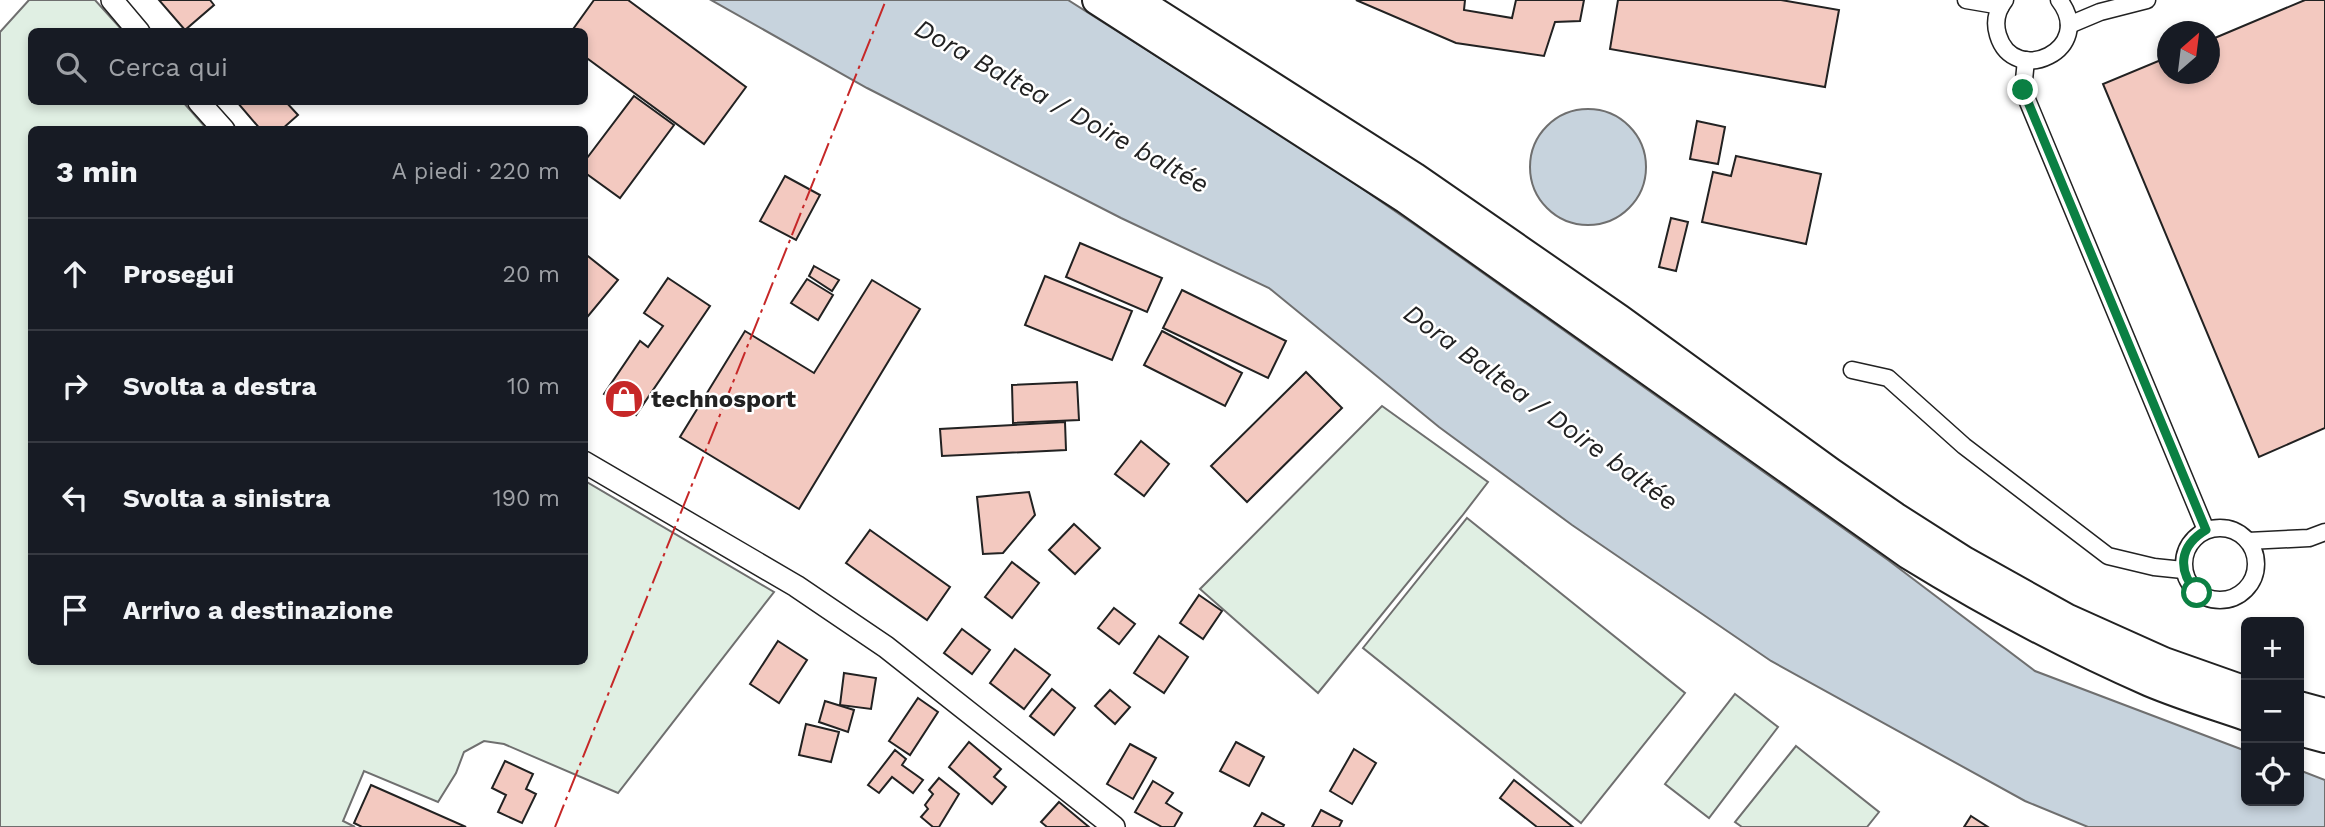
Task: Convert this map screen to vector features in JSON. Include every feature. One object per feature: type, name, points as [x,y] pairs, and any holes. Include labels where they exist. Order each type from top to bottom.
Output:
[{"type":"highway","points":[[1097,0],[1406,199],[1908,554],[1977,596],[2064,643],[2153,683],[2241,714]]},
{"type":"highway","points":[[1136,0],[1414,177],[1619,319],[1874,502],[1964,561],[2066,618],[2164,662],[2241,689]]},
{"type":"highway","points":[[2304,707],[2325,713]]},
{"type":"highway","points":[[2304,732],[2325,738]]},
{"type":"main road","points":[[112,0],[136,28]]},
{"type":"main road","points":[[202,105],[220,126]]},
{"type":"main road","points":[[588,464],[796,586],[886,647],[1114,827]]},
{"type":"street","points":[[1966,0],[2003,3],[1996,17],[1999,40],[2015,56],[2026,60],[2050,56],[2060,48],[2067,37],[2067,12],[2059,0]]},
{"type":"street","points":[[2069,25],[2101,12],[2147,0]]},
{"type":"street","points":[[2026,60],[2023,90],[2206,530]]},
{"type":"street","points":[[1852,370],[1888,377],[1964,446],[2108,556],[2154,567],[2183,570]]},
{"type":"street","points":[[2217,528],[2239,533],[2248,541],[2255,553],[2256,566],[2253,579],[2246,590],[2235,598],[2222,601],[2208,599],[2197,593],[2188,583],[2183,570],[2184,558],[2195,537],[2206,530],[2217,528]]},
{"type":"street","points":[[2248,541],[2309,538],[2325,532]]},
{"type":"green space","points":[[29,0],[95,0],[120,28],[28,28],[28,105],[186,105],[204,126],[28,126],[28,665],[588,665],[588,483],[774,592],[618,793],[504,744],[484,741],[464,752],[456,773],[438,802],[364,771],[343,821],[355,827],[0,827],[0,32]]},
{"type":"green space","points":[[1382,406],[1488,482],[1318,693],[1200,589]]},
{"type":"green space","points":[[1467,518],[1685,693],[1581,823],[1363,648]]},
{"type":"green space","points":[[1735,694],[1778,727],[1709,818],[1665,784]]},
{"type":"green space","points":[[1796,746],[1879,812],[1867,827],[1742,827],[1735,822]]},
{"type":"water","name":"Dora Baltea / Doire baltée","points":[[711,0],[1068,0],[1322,161],[1421,229],[1888,560],[2035,671],[2241,749],[2241,806],[2304,806],[2304,772],[2325,780],[2325,827],[2088,827],[2025,801],[1771,661],[1572,525],[1439,427],[1269,288],[1121,218],[867,88]]},
{"type":"water","points":[[1588,109],[1610,113],[1629,126],[1642,145],[1646,167],[1642,189],[1629,208],[1610,221],[1588,225],[1566,221],[1547,208],[1534,189],[1530,167],[1534,145],[1547,126],[1566,113]]},
{"type":"building","points":[[159,0],[210,0],[214,5],[187,28],[183,28]]},
{"type":"building","points":[[594,0],[628,0],[746,87],[704,144],[588,59],[588,28],[574,28]]},
{"type":"building","points":[[1356,0],[1465,0],[1464,10],[1512,18],[1516,0],[1584,0],[1580,21],[1555,22],[1544,56],[1456,43]]},
{"type":"building","points":[[1618,0],[1781,0],[1839,10],[1825,87],[1610,49]]},
{"type":"building","points":[[2305,0],[2325,0],[2325,428],[2259,457],[2103,84],[2157,62],[2157,84],[2220,84],[2220,36]]},
{"type":"building","points":[[634,96],[674,125],[620,198],[588,175],[588,157]]},
{"type":"building","points":[[240,105],[289,105],[298,115],[286,126],[258,126]]},
{"type":"building","points":[[1697,121],[1725,127],[1718,164],[1690,159]]},
{"type":"building","points":[[1736,156],[1821,174],[1806,244],[1702,222],[1713,172],[1731,176]]},
{"type":"building","points":[[785,176],[820,195],[796,240],[760,221]]},
{"type":"building","points":[[1671,218],[1688,222],[1676,271],[1659,267]]},
{"type":"building","points":[[1080,243],[1162,278],[1147,312],[1066,277]]},
{"type":"building","points":[[588,256],[618,280],[588,316]]},
{"type":"building","points":[[814,266],[839,280],[832,291],[809,276]]},
{"type":"building","points":[[1045,276],[1132,311],[1112,360],[1025,325]]},
{"type":"building","points":[[668,278],[710,306],[636,415],[604,394],[640,341],[648,347],[663,326],[644,313]]},
{"type":"building","points":[[807,279],[833,295],[818,320],[791,303]]},
{"type":"building","points":[[872,280],[920,309],[799,509],[680,437],[745,331],[814,373]]},
{"type":"building","points":[[1182,290],[1286,341],[1268,378],[1163,328]]},
{"type":"building","points":[[1162,331],[1242,373],[1225,406],[1144,365]]},
{"type":"building","points":[[1306,372],[1342,408],[1247,502],[1211,466]]},
{"type":"building","points":[[1077,382],[1079,420],[1013,423],[1012,385]]},
{"type":"building","points":[[1065,422],[1066,450],[942,456],[940,429]]},
{"type":"building","points":[[1141,441],[1169,464],[1144,496],[1115,474]]},
{"type":"building","points":[[1029,492],[1035,515],[1003,553],[983,554],[977,497]]},
{"type":"building","points":[[1074,524],[1100,548],[1075,574],[1049,550]]},
{"type":"building","points":[[870,530],[950,587],[927,620],[846,563]]},
{"type":"building","points":[[1012,562],[1039,583],[1012,618],[985,597]]},
{"type":"building","points":[[1199,595],[1222,611],[1203,639],[1180,623]]},
{"type":"building","points":[[1114,608],[1135,624],[1119,644],[1098,628]]},
{"type":"building","points":[[962,629],[990,650],[972,674],[944,653]]},
{"type":"building","points":[[1159,636],[1188,657],[1164,693],[1134,673]]},
{"type":"building","points":[[778,641],[807,660],[779,703],[750,684]]},
{"type":"building","points":[[1015,649],[1050,675],[1024,709],[990,683]]},
{"type":"building","points":[[844,673],[876,678],[871,709],[840,705]]},
{"type":"building","points":[[1052,689],[1075,708],[1054,735],[1030,716]]},
{"type":"building","points":[[1110,690],[1130,707],[1115,724],[1095,706]]},
{"type":"building","points":[[918,698],[938,712],[910,755],[889,741]]},
{"type":"building","points":[[825,701],[854,710],[848,732],[819,722]]},
{"type":"building","points":[[806,724],[839,732],[831,762],[799,755]]},
{"type":"building","points":[[969,742],[1001,769],[994,777],[1006,787],[992,804],[949,767]]},
{"type":"building","points":[[1236,742],[1264,757],[1249,786],[1220,771]]},
{"type":"building","points":[[1130,744],[1156,758],[1133,799],[1107,784]]},
{"type":"building","points":[[1354,749],[1376,763],[1352,804],[1330,791]]},
{"type":"building","points":[[895,750],[906,759],[902,765],[923,780],[913,793],[892,777],[879,793],[868,785]]},
{"type":"building","points":[[505,761],[533,774],[526,789],[536,794],[522,823],[498,812],[506,795],[492,788]]},
{"type":"building","points":[[939,778],[959,794],[939,827],[933,827],[921,817],[928,809],[925,805],[933,794],[929,790]]},
{"type":"building","points":[[1514,780],[1573,827],[1537,827],[1500,798]]},
{"type":"building","points":[[1153,781],[1173,793],[1166,803],[1182,813],[1174,827],[1162,827],[1135,812]]},
{"type":"building","points":[[371,785],[466,827],[362,827],[354,823]]},
{"type":"building","points":[[1059,802],[1089,827],[1047,827],[1041,822]]},
{"type":"building","points":[[1321,810],[1342,821],[1339,827],[1312,827]]},
{"type":"building","points":[[1262,813],[1284,825],[1283,827],[1254,827]]},
{"type":"building","points":[[1971,816],[1988,827],[1964,827]]},
{"type":"power","points":[[555,827],[886,0]]},
{"type":"place","name":"technosport","points":[[624,399]]},
{"type":"route","points":[[2023,90],[2206,530],[2195,537],[2184,558],[2183,570],[2188,583],[2197,593]]}]
